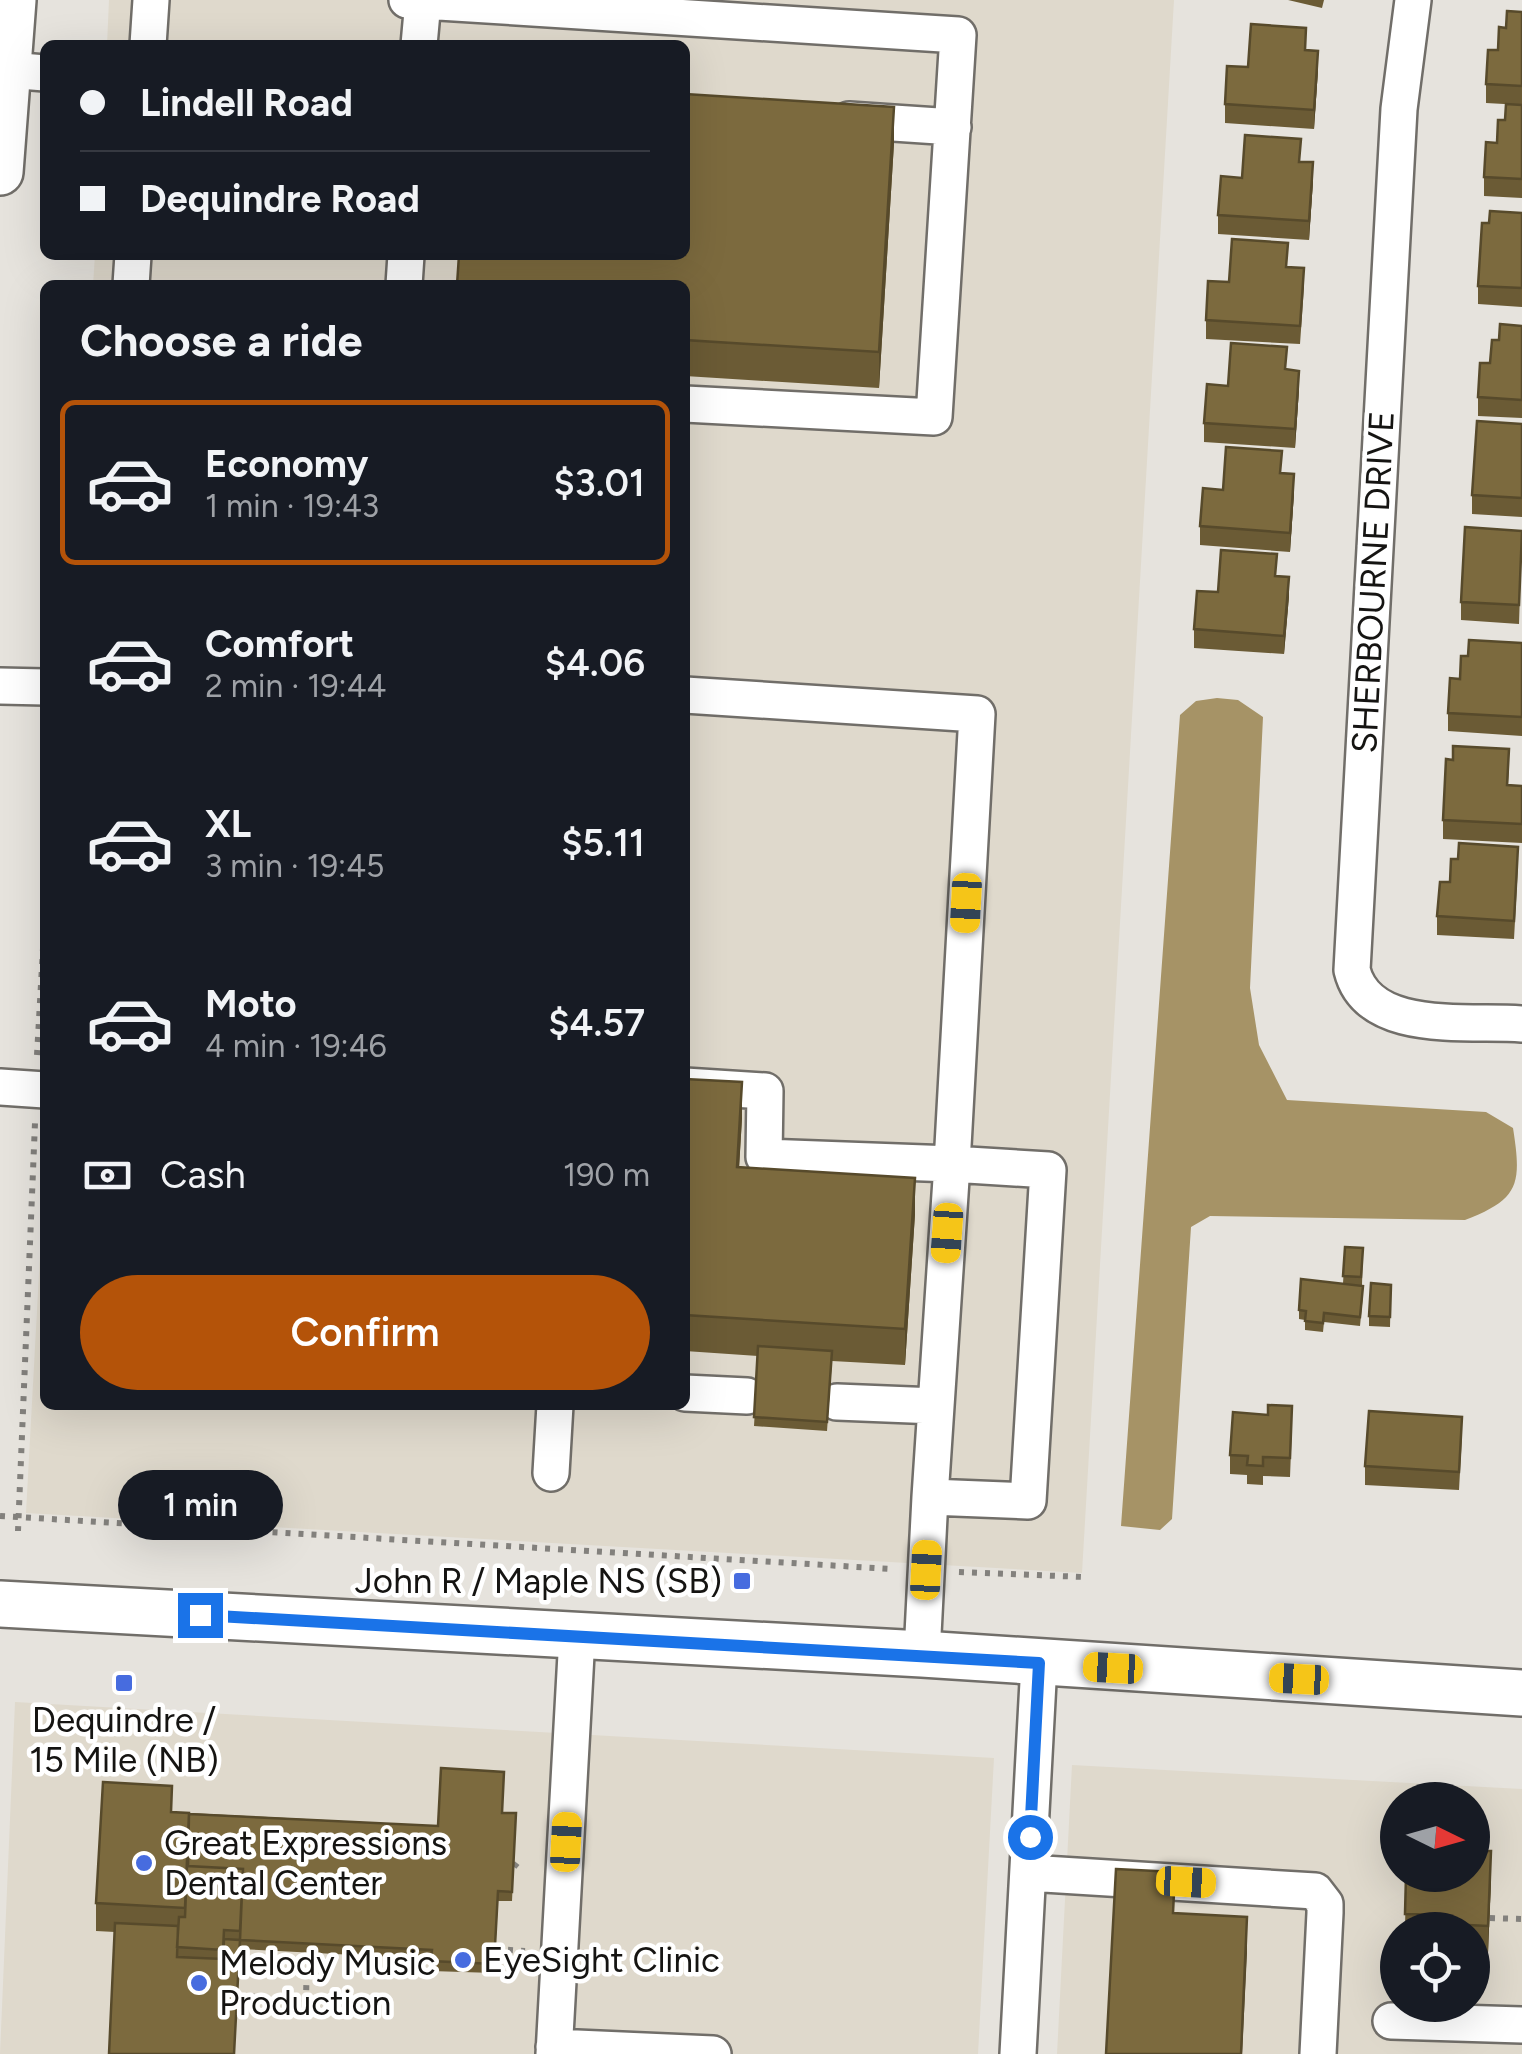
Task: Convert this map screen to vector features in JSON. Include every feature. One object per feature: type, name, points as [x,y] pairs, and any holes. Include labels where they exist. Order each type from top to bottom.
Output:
[{"type":"main road","points":[[0,172],[26,72],[13,0]]},
{"type":"main road","points":[[0,1604],[922,1654],[1522,1693]]},
{"type":"street","points":[[148,40],[151,0]]},
{"type":"street","points":[[407,0],[958,35],[934,417],[690,404]]},
{"type":"street","name":"SHERBOURNE DRIVE","points":[[1414,0],[1403,52],[1398,128],[1352,970],[1356,987],[1383,1012],[1522,1024]]},
{"type":"street","points":[[420,40],[423,1]]},
{"type":"street","points":[[819,118],[953,127]]},
{"type":"street","points":[[0,686],[40,687]]},
{"type":"street","points":[[690,695],[977,714],[922,1654]]},
{"type":"street","points":[[690,1086],[765,1090],[764,1157],[1048,1170],[1028,1501],[930,1497]]},
{"type":"street","points":[[0,1087],[40,1105]]},
{"type":"street","points":[[690,1393],[747,1396]]},
{"type":"street","points":[[837,1402],[936,1406]]},
{"type":"street","points":[[551,1473],[555,1410]]},
{"type":"street","points":[[577,1636],[554,2050],[713,2054]]},
{"type":"street","points":[[1018,2054],[1039,1663]]},
{"type":"street","points":[[1028,1873],[1315,1891],[1325,1904],[1326,1913],[1318,2054]]},
{"type":"street","points":[[1424,2022],[1522,2025]]},
{"type":"path","points":[[38,1048],[40,1009]]},
{"type":"path","points":[[18,1531],[40,1105]]},
{"type":"path","points":[[0,1516],[905,1569]]},
{"type":"path","points":[[953,1572],[1084,1577]]},
{"type":"path","points":[[514,1857],[518,1862],[514,1867]]},
{"type":"path","points":[[1490,1918],[1522,1920]]},
{"type":"path","points":[[496,1949],[536,1952]]},
{"type":"path","points":[[237,1996],[306,2000],[308,1953]]},
{"type":"path","points":[[366,1974],[368,1956]]},
{"type":"shaded area","points":[[109,0],[1174,0],[1082,1573],[26,1513],[40,1255],[40,1410],[690,1410],[690,280],[93,280],[95,260],[690,260],[690,40],[107,40]]},
{"type":"shaded area","points":[[1238,700],[1263,717],[1250,988],[1259,1045],[1287,1100],[1486,1112],[1513,1128],[1517,1163],[1513,1188],[1506,1197],[1465,1220],[1210,1216],[1191,1227],[1172,1519],[1160,1530],[1121,1526],[1180,715],[1196,701]]},
{"type":"shaded area","points":[[15,1702],[994,1758],[978,2054],[0,2054]]},
{"type":"shaded area","points":[[1072,1765],[1391,1782],[1380,1782],[1380,1892],[1490,1892],[1490,1787],[1522,1789],[1522,2054],[1057,2054]]},
{"type":"building","points":[[1507,11],[1522,12],[1522,86],[1486,84],[1488,50],[1498,50],[1499,27],[1506,28]]},
{"type":"building","points":[[1251,24],[1306,28],[1305,50],[1318,51],[1314,110],[1225,104],[1227,66],[1248,67]]},
{"type":"building","points":[[690,94],[894,107],[879,352],[690,340],[690,280],[457,280],[459,260],[690,260]]},
{"type":"building","points":[[1506,104],[1522,105],[1522,179],[1484,177],[1486,142],[1497,143],[1498,120],[1505,120]]},
{"type":"building","points":[[1245,135],[1301,139],[1299,162],[1313,162],[1309,221],[1218,215],[1221,176],[1242,178]]},
{"type":"building","points":[[1490,211],[1522,213],[1522,288],[1478,286],[1482,223],[1489,223]]},
{"type":"building","points":[[1232,239],[1288,243],[1286,267],[1304,268],[1300,326],[1206,320],[1208,281],[1229,282]]},
{"type":"building","points":[[1500,324],[1522,326],[1522,400],[1478,397],[1480,363],[1490,363],[1492,340],[1499,340]]},
{"type":"building","points":[[1231,343],[1287,347],[1285,369],[1299,371],[1295,429],[1204,423],[1207,384],[1228,386]]},
{"type":"building","points":[[1477,421],[1522,424],[1522,498],[1472,495]]},
{"type":"building","points":[[1226,447],[1282,451],[1280,473],[1294,474],[1290,533],[1200,526],[1203,488],[1223,490]]},
{"type":"building","points":[[1465,527],[1522,531],[1519,605],[1461,602]]},
{"type":"building","points":[[1221,550],[1277,554],[1275,576],[1289,577],[1284,636],[1194,629],[1197,591],[1218,592]]},
{"type":"building","points":[[1469,640],[1522,643],[1522,717],[1448,713],[1450,678],[1460,679],[1461,656],[1468,656]]},
{"type":"building","points":[[1453,746],[1509,749],[1507,785],[1522,786],[1522,824],[1443,820],[1446,759],[1453,760]]},
{"type":"building","points":[[1459,843],[1518,847],[1514,921],[1437,916],[1440,882],[1450,882],[1451,859],[1458,859]]},
{"type":"building","points":[[690,1079],[742,1082],[737,1167],[915,1178],[905,1329],[690,1315]]},
{"type":"building","points":[[1345,1247],[1363,1248],[1361,1277],[1343,1276]]},
{"type":"building","points":[[1301,1279],[1363,1286],[1360,1317],[1324,1313],[1323,1323],[1305,1321],[1306,1311],[1299,1310]]},
{"type":"building","points":[[1371,1283],[1391,1285],[1390,1317],[1369,1316]]},
{"type":"building","points":[[758,1346],[832,1351],[827,1422],[754,1417]]},
{"type":"building","points":[[1268,1405],[1292,1406],[1290,1458],[1263,1457],[1263,1466],[1247,1465],[1248,1456],[1230,1455],[1233,1412],[1268,1415]]},
{"type":"building","points":[[1369,1411],[1462,1417],[1459,1472],[1365,1466]]},
{"type":"building","points":[[441,1768],[504,1772],[502,1813],[516,1813],[512,1892],[498,1891],[494,1964],[431,1961],[432,1950],[240,1940],[243,1869],[188,1866],[189,1814],[438,1826]]},
{"type":"building","name":"Great Expressions Dental Center","points":[[103,1782],[172,1786],[171,1812],[189,1813],[185,1908],[96,1903]]},
{"type":"building","points":[[187,1866],[243,1869],[240,1931],[224,1930],[223,1950],[177,1947],[179,1917],[185,1917]]},
{"type":"building","points":[[1116,1869],[1175,1872],[1173,1913],[1247,1917],[1241,2054],[1106,2054]]},
{"type":"building","points":[[1406,1892],[1489,1892],[1489,1912],[1405,1912]]},
{"type":"building","points":[[115,1923],[178,1926],[177,1957],[223,1959],[224,1939],[240,1940],[234,2054],[109,2054]]},
{"type":"place","name":"John R / Maple NS (SB)","points":[[742,1581]]},
{"type":"place","name":"Dequindre / 15 Mile (NB)","points":[[124,1683]]},
{"type":"place","name":"Great Expressions Dental Center","points":[[144,1863]]},
{"type":"place","name":"EyeSight Clinic","points":[[463,1960]]},
{"type":"place","name":"Melody Music Production","points":[[199,1983]]},
{"type":"route","points":[[200,1615],[1039,1663],[1030,1837]]}]
